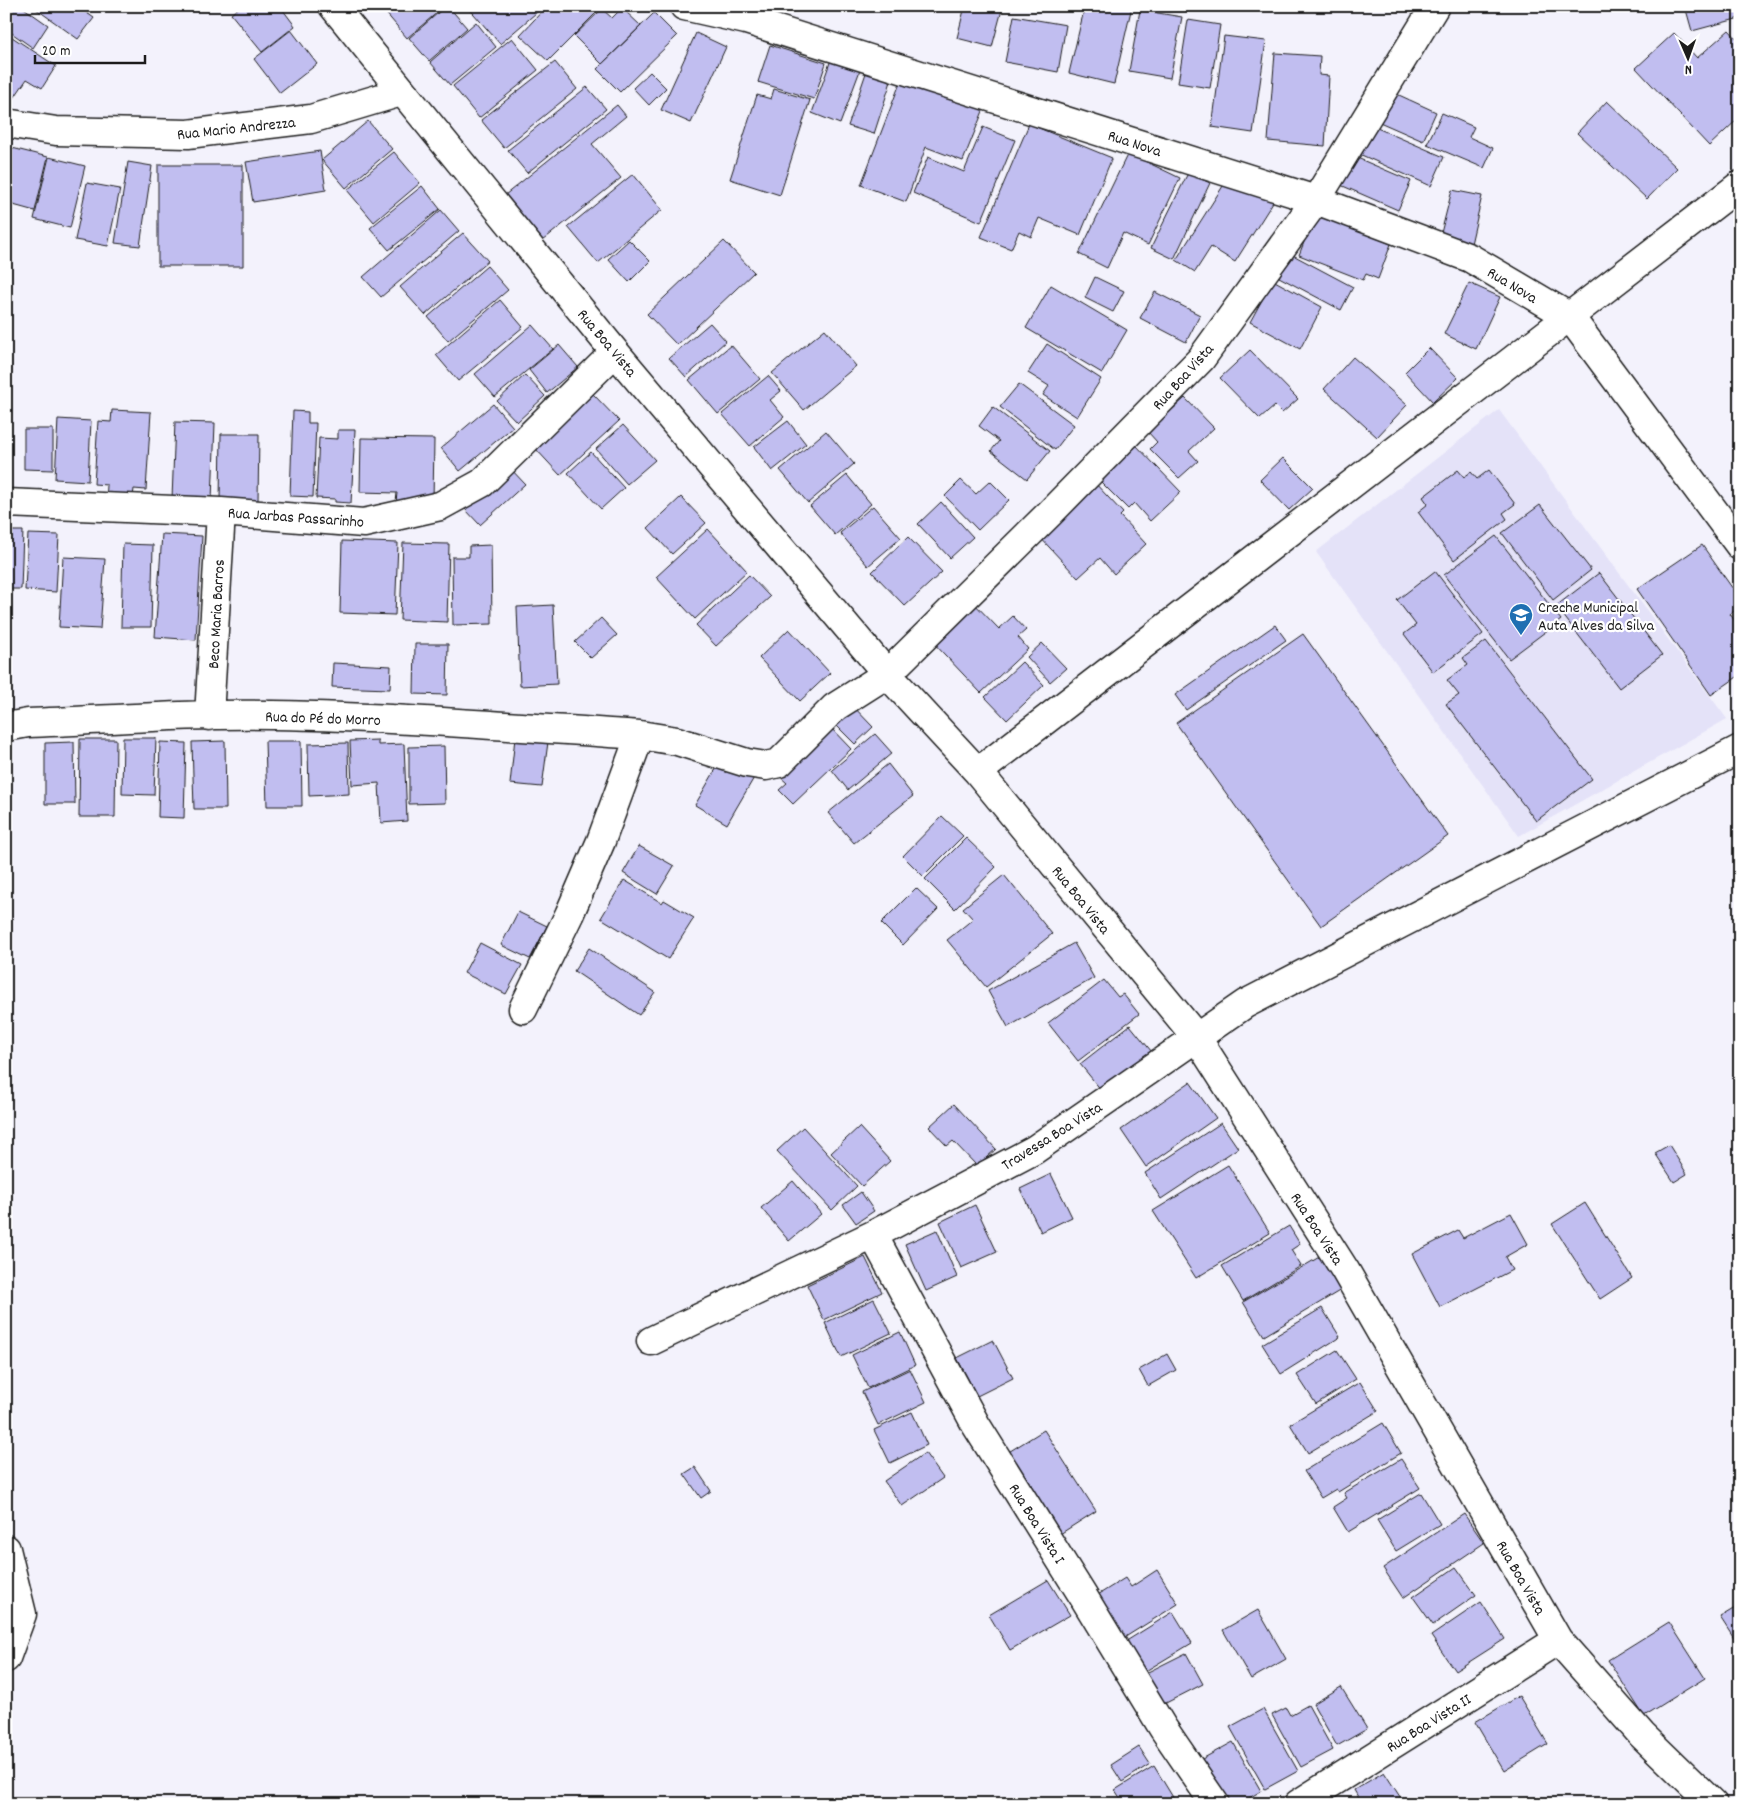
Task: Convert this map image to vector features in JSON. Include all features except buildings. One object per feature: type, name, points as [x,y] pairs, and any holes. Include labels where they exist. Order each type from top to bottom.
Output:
[{"type":"street","name":"Rua Boa Vista","points":[[333,6],[616,352],[887,674],[978,772],[1196,1038],[1345,1270],[1558,1640],[1642,1735],[1713,1804]]},
{"type":"street","name":"Rua Nova","points":[[684,6],[746,20],[1316,200],[1470,258],[1570,318]]},
{"type":"street","name":"Rua Boa Vista","points":[[779,763],[835,707],[887,674],[1050,513],[1201,359],[1316,200],[1435,6]]},
{"type":"street","name":"Rua Mario Andrezza","points":[[6,122],[56,131],[188,134],[311,119],[402,92]]},
{"type":"street","points":[[978,772],[1570,318],[1740,185]]},
{"type":"street","points":[[1570,318],[1740,546]]},
{"type":"street","name":"Rua Jarbas Passarinho","points":[[6,503],[222,512],[364,523],[440,506],[482,483],[616,352]]},
{"type":"street","name":"Beco Maria Barros","points":[[209,716],[222,512]]},
{"type":"street","name":"Rua do Pé do Morro","points":[[6,727],[28,723],[209,716],[272,715],[400,719],[640,735],[677,741],[747,763],[766,766],[779,763]]},
{"type":"street","points":[[524,1009],[570,915],[601,841],[640,735]]},
{"type":"street","name":"Travessa Boa Vista","points":[[651,1341],[873,1235],[1034,1150],[1245,1004],[1740,749]]},
{"type":"street","name":"Rua Boa Vista I","points":[[873,1235],[976,1425],[1084,1596],[1163,1728],[1214,1804]]},
{"type":"street","points":[[6,1549],[22,1614],[6,1658]]},
{"type":"street","name":"Rua Boa Vista II","points":[[1298,1804],[1558,1640]]},
{"type":"shaded area","name":"Creche Municipal Auta Alves da Silva","points":[[1499,410],[1727,719],[1519,836],[1316,552]]},
{"type":"place","name":"Creche Municipal Auta Alves da Silva","points":[[1521,636]]}]
